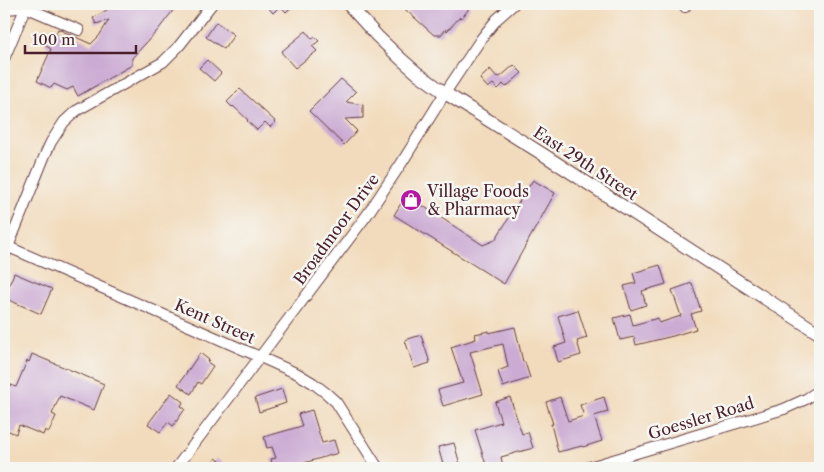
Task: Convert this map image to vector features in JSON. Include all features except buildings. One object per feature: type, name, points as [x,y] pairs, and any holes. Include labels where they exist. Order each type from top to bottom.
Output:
[{"type":"main road","name":"East 29th Street","points":[[348,4],[377,36],[417,73],[820,334]]},
{"type":"street","points":[[5,249],[51,142],[64,122],[76,111],[162,62],[179,46],[212,4]]},
{"type":"street","name":"Broadmoor Drive","points":[[176,468],[367,215],[445,92],[486,32],[514,4]]},
{"type":"street","points":[[4,7],[8,9],[25,5],[78,30]]},
{"type":"street","points":[[4,59],[25,5]]},
{"type":"street","name":"Kent Street","points":[[5,249],[298,374],[313,383],[336,402],[378,468]]},
{"type":"street","name":"Goessler Road","points":[[586,468],[784,409],[820,390]]},
{"type":"place","name":"Village Foods & Pharmacy","points":[[411,200]]}]
